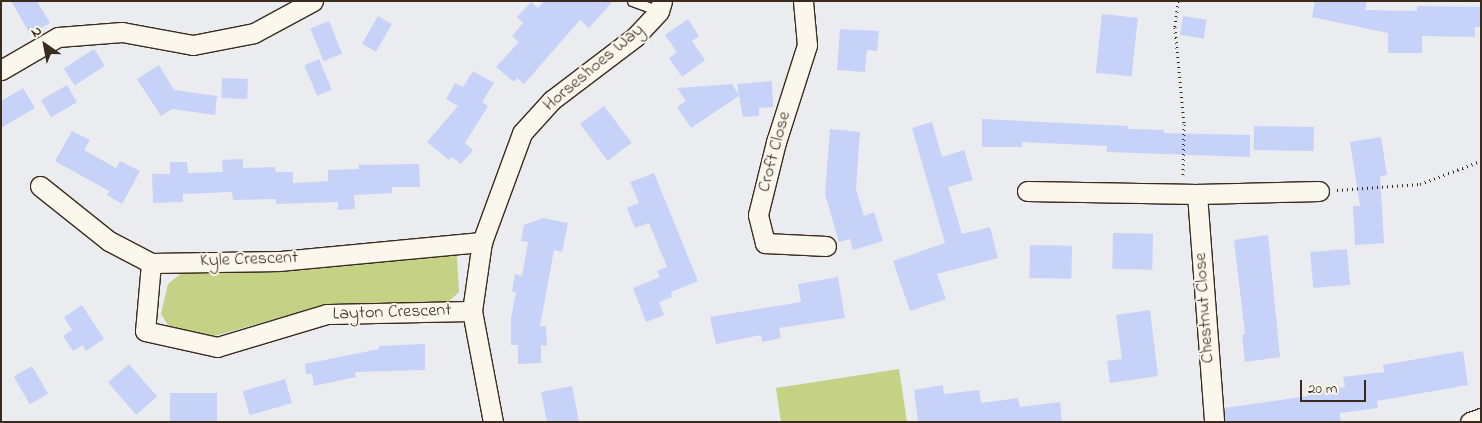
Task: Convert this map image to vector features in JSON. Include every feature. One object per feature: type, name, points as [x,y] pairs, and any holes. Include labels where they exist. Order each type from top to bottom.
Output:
[{"type":"street","points":[[1,70],[58,36],[122,32],[193,45],[254,33],[314,1]]},
{"type":"street","name":"Croft Close","points":[[803,1],[807,46],[776,142],[758,215],[765,243],[826,246]]},
{"type":"street","name":"Horseshoes Way","points":[[493,422],[472,310],[482,242],[522,133],[552,100],[635,37],[660,6]]},
{"type":"street","name":"Kyle Crescent","points":[[40,186],[109,241],[151,263],[280,260],[482,242]]},
{"type":"street","points":[[1027,191],[1190,193],[1319,191]]},
{"type":"street","name":"Chestnut Close","points":[[1190,193],[1214,422]]},
{"type":"street","name":"Layton Crescent","points":[[151,263],[146,331],[217,348],[327,314],[472,310]]},
{"type":"street","points":[[1470,422],[1481,418]]},
{"type":"lane","points":[[632,1],[660,6]]},
{"type":"path","points":[[1178,1],[1175,27],[1190,193]]},
{"type":"path","points":[[1319,191],[1420,184],[1481,161]]},
{"type":"green space","points":[[451,250],[457,257],[459,292],[447,303],[325,305],[214,336],[170,328],[161,314],[168,284],[183,272]]},
{"type":"green space","points":[[899,369],[907,422],[781,422],[776,388]]},
{"type":"building","points":[[11,1],[37,1],[50,23],[30,34]]},
{"type":"building","points":[[544,1],[613,1],[589,28],[580,20],[524,84],[517,78],[514,82],[496,67],[519,42],[512,36],[523,23],[517,17],[531,2],[538,8]]},
{"type":"building","points":[[1315,1],[1367,1],[1365,10],[1417,11],[1417,6],[1481,7],[1481,27],[1475,27],[1475,37],[1422,36],[1422,53],[1388,53],[1388,33],[1312,17]]},
{"type":"building","points":[[1102,14],[1138,18],[1132,76],[1096,73]]},
{"type":"building","points":[[378,16],[392,24],[376,52],[362,44]]},
{"type":"building","points":[[1183,16],[1207,20],[1204,39],[1180,35]]},
{"type":"building","points":[[688,19],[699,36],[692,41],[705,60],[682,77],[669,58],[677,52],[665,35]]},
{"type":"building","points":[[329,21],[342,53],[324,61],[310,28]]},
{"type":"building","points":[[840,29],[879,31],[877,51],[867,50],[865,72],[837,70]]},
{"type":"building","points":[[94,49],[105,66],[75,85],[64,69]]},
{"type":"building","points":[[319,59],[332,89],[317,96],[304,65]]},
{"type":"building","points":[[159,65],[174,90],[217,96],[215,115],[172,109],[161,116],[137,79]]},
{"type":"building","points":[[473,71],[494,83],[482,102],[488,106],[465,143],[473,150],[461,164],[452,157],[449,160],[427,142],[458,106],[446,99],[455,83],[463,87]]},
{"type":"building","points":[[222,78],[248,79],[247,99],[221,98]]},
{"type":"building","points":[[772,81],[773,107],[759,108],[759,116],[743,117],[739,96],[691,128],[677,107],[686,101],[677,88],[732,84],[739,95],[737,84]]},
{"type":"building","points":[[67,85],[77,102],[51,117],[41,100]]},
{"type":"building","points":[[23,88],[35,108],[1,128],[1,101]]},
{"type":"building","points":[[604,106],[632,143],[608,161],[580,124]]},
{"type":"building","points":[[982,119],[1128,126],[1128,129],[1164,130],[1164,133],[1250,135],[1250,157],[1107,152],[1107,146],[1022,142],[1022,147],[982,147]]},
{"type":"building","points":[[932,122],[942,157],[964,150],[973,180],[948,187],[962,234],[990,227],[998,258],[937,274],[946,299],[910,311],[893,261],[945,243],[912,128]]},
{"type":"building","points":[[1254,126],[1314,127],[1314,151],[1254,150]]},
{"type":"building","points":[[830,129],[860,132],[856,189],[864,216],[874,212],[883,241],[853,250],[850,239],[839,242],[825,194]]},
{"type":"building","points":[[72,131],[90,140],[84,150],[116,168],[120,161],[140,171],[122,204],[107,195],[109,191],[55,161]]},
{"type":"building","points":[[1381,137],[1387,175],[1380,176],[1384,243],[1355,245],[1353,206],[1360,206],[1350,142]]},
{"type":"building","points":[[243,159],[243,168],[275,167],[276,172],[293,172],[293,183],[328,181],[328,170],[359,169],[358,165],[419,164],[420,187],[392,187],[392,193],[354,195],[355,209],[338,210],[338,202],[276,204],[276,199],[233,200],[232,192],[183,194],[183,202],[153,203],[152,174],[170,174],[170,162],[187,162],[188,173],[223,172],[222,160]]},
{"type":"building","points":[[654,173],[698,281],[671,292],[672,297],[659,302],[664,315],[646,322],[633,288],[660,277],[657,271],[667,267],[649,223],[635,228],[627,208],[639,203],[630,182]]},
{"type":"building","points":[[543,218],[568,223],[562,252],[554,250],[540,326],[546,326],[547,346],[541,345],[541,363],[518,364],[518,345],[511,345],[511,318],[516,292],[512,292],[515,274],[522,276],[528,242],[521,241],[524,225]]},
{"type":"building","points":[[1113,233],[1153,234],[1152,270],[1112,269]]},
{"type":"building","points":[[1268,235],[1280,357],[1245,362],[1242,335],[1245,334],[1234,240]]},
{"type":"building","points":[[1030,245],[1072,246],[1071,279],[1029,278]]},
{"type":"building","points":[[1347,249],[1350,285],[1313,288],[1310,252]]},
{"type":"building","points":[[838,277],[845,318],[779,328],[781,338],[762,342],[761,335],[716,344],[710,317],[801,302],[798,284]]},
{"type":"building","points":[[82,305],[104,339],[86,351],[83,345],[73,351],[63,336],[72,330],[64,317]]},
{"type":"building","points":[[1150,310],[1158,376],[1110,383],[1107,361],[1122,359],[1116,315]]},
{"type":"building","points":[[425,344],[425,370],[355,372],[356,377],[314,386],[312,374],[306,374],[305,364],[379,349],[379,346]]},
{"type":"building","points":[[1463,351],[1468,385],[1377,401],[1378,408],[1340,413],[1341,422],[1225,422],[1224,408],[1308,396],[1307,392],[1345,387],[1343,377],[1384,372],[1383,365]]},
{"type":"building","points":[[129,364],[157,396],[136,415],[108,382]]},
{"type":"building","points":[[32,366],[48,394],[30,404],[14,376]]},
{"type":"building","points":[[285,379],[292,403],[250,415],[243,391]]},
{"type":"building","points":[[943,385],[944,394],[979,390],[981,403],[1018,398],[1020,407],[1060,402],[1062,422],[918,422],[914,390]]},
{"type":"building","points":[[572,386],[579,422],[547,422],[541,392]]},
{"type":"building","points":[[170,393],[217,393],[217,422],[170,422]]}]
